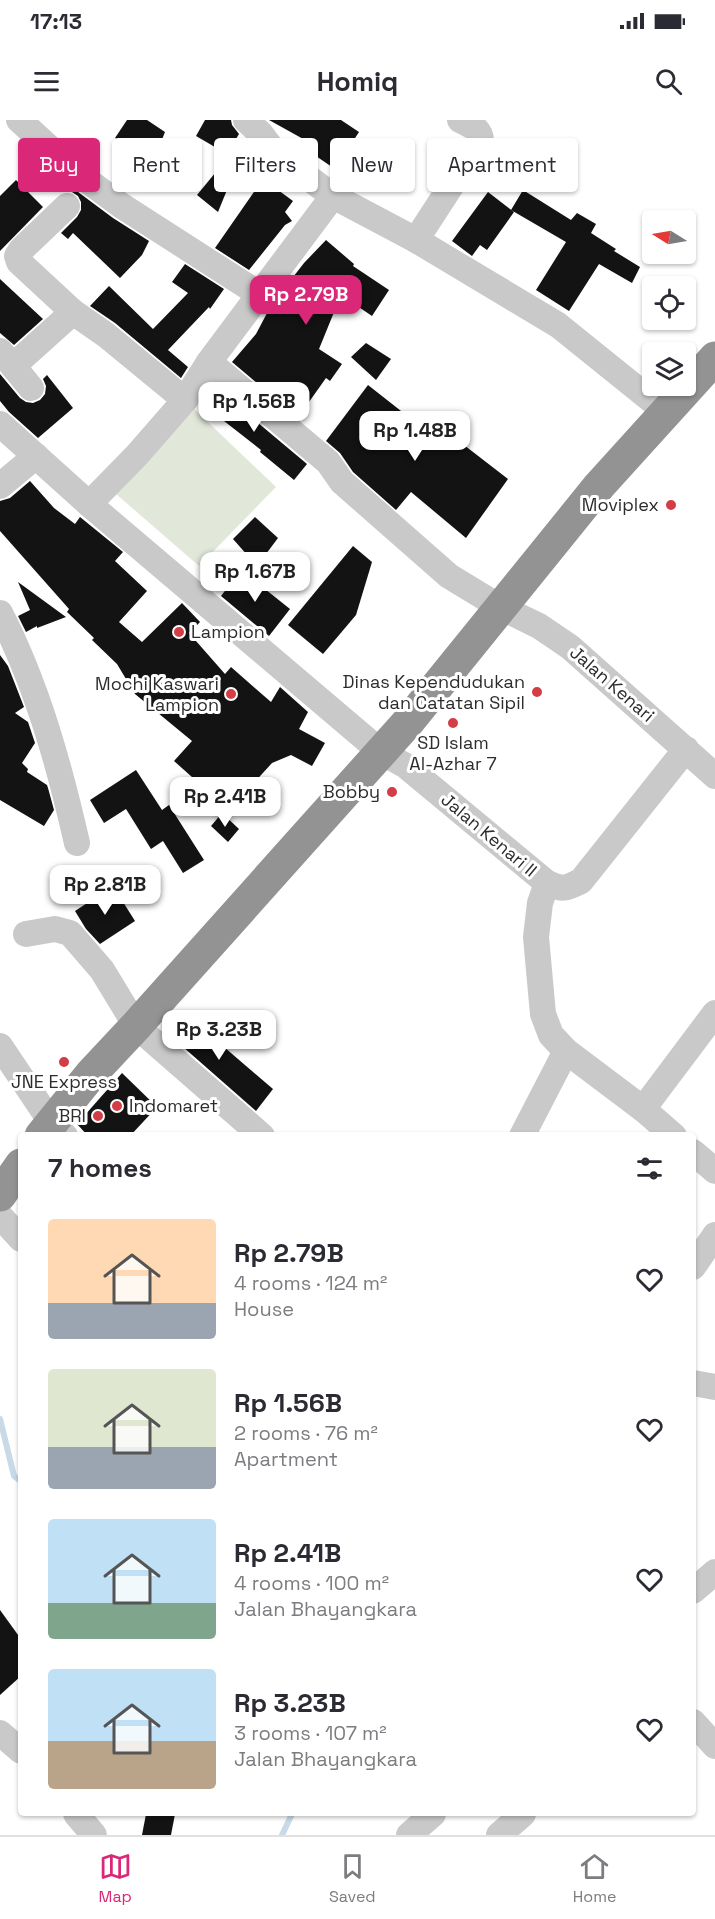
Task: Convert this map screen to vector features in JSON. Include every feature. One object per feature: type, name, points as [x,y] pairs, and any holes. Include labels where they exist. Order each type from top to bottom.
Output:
[{"type":"highway","points":[[52,1131],[92,1073],[408,722],[599,486],[715,358]]},
{"type":"highway","points":[[0,1195],[18,1169]]},
{"type":"street","points":[[19,120],[77,173],[122,206],[259,294]]},
{"type":"street","points":[[246,120],[261,134],[276,154],[333,196],[416,240],[558,326],[666,412]]},
{"type":"street","points":[[416,240],[482,140],[476,129],[460,120]]},
{"type":"street","points":[[89,504],[137,455],[184,400],[209,362],[333,196]]},
{"type":"street","points":[[67,206],[17,256],[19,262],[73,312],[106,335],[184,400]]},
{"type":"street","points":[[31,388],[6,358],[73,312]]},
{"type":"street","name":"Jalan Kenari","points":[[209,362],[328,462],[342,482],[449,576],[500,608],[539,626],[570,646],[715,776]]},
{"type":"street","name":"Jalan Kenari II","points":[[0,424],[89,504],[381,752],[406,766],[547,883],[540,903],[536,937],[543,1014],[551,1035],[566,1051],[643,1109],[669,1132]]},
{"type":"street","points":[[0,486],[36,456]]},
{"type":"street","points":[[0,613],[32,685],[59,764],[77,843]]},
{"type":"street","points":[[547,883],[560,889],[568,888],[581,881],[686,749]]},
{"type":"street","points":[[26,934],[55,928],[70,933],[102,970],[136,1026],[257,1132]]},
{"type":"street","points":[[643,1109],[715,1012]]},
{"type":"street","points":[[0,1046],[52,1131]]},
{"type":"street","points":[[524,1132],[566,1051]]},
{"type":"street","points":[[696,1155],[715,1171]]},
{"type":"street","points":[[0,1216],[18,1236]]},
{"type":"street","points":[[696,1263],[715,1235]]},
{"type":"street","points":[[696,1384],[715,1387]]},
{"type":"street","points":[[696,1588],[715,1572]]},
{"type":"street","points":[[696,1725],[715,1746]]},
{"type":"street","points":[[0,1733],[18,1748]]},
{"type":"street","points":[[78,1816],[94,1835]]},
{"type":"street","points":[[409,1835],[431,1816]]},
{"type":"street","points":[[499,1835],[521,1816]]},
{"type":"shaded area","points":[[190,405],[276,487],[199,566],[116,494]]},
{"type":"building","points":[[127,120],[147,120],[165,132],[163,138],[115,138]]},
{"type":"building","points":[[205,120],[231,120],[239,134],[237,138],[214,138],[214,146],[196,136]]},
{"type":"building","points":[[269,120],[341,120],[359,132],[355,138],[330,138],[330,166],[318,157],[318,138],[301,138]]},
{"type":"building","points":[[214,174],[214,192],[226,192],[218,212],[197,195],[202,192]]},
{"type":"building","points":[[16,180],[18,192],[28,192],[43,207],[0,251],[0,196]]},
{"type":"building","points":[[72,192],[78,192],[149,241],[142,255],[120,278],[73,233],[68,239],[61,233],[81,210],[78,196]]},
{"type":"building","points":[[254,192],[281,192],[293,201],[285,212],[292,221],[285,225],[249,270],[215,248]]},
{"type":"building","points":[[488,192],[514,212],[487,250],[480,245],[472,256],[452,241]]},
{"type":"building","points":[[522,192],[526,192],[571,220],[577,213],[596,224],[591,233],[640,267],[632,283],[599,264],[569,311],[536,290],[566,242],[511,210]]},
{"type":"building","points":[[326,240],[354,264],[353,266],[389,290],[372,316],[341,295],[319,349],[342,364],[330,381],[326,378],[304,409],[287,397],[282,404],[232,362],[256,334],[275,298]]},
{"type":"building","points":[[185,264],[224,289],[210,309],[209,307],[168,350],[188,367],[181,378],[115,323],[90,306],[109,286],[153,329],[188,293],[172,282]]},
{"type":"building","points":[[0,279],[43,319],[14,345],[0,333]]},
{"type":"building","points":[[366,343],[391,359],[376,380],[351,357]]},
{"type":"building","points":[[0,374],[20,398],[33,403],[45,394],[46,386],[43,379],[47,375],[73,408],[38,438],[0,401]]},
{"type":"building","points":[[213,385],[307,464],[294,480],[260,452],[261,450],[201,403]]},
{"type":"building","points":[[368,385],[429,433],[442,428],[508,479],[466,538],[411,492],[396,510],[353,472],[340,453],[326,441]]},
{"type":"building","points":[[30,481],[54,508],[75,524],[80,517],[123,552],[115,561],[147,591],[119,622],[142,642],[182,603],[200,622],[189,633],[225,674],[231,667],[271,702],[280,687],[308,712],[299,729],[325,743],[312,766],[291,755],[272,763],[229,810],[174,761],[192,741],[135,694],[117,664],[67,612],[69,609],[0,531],[0,501],[10,498]]},
{"type":"building","points":[[255,517],[278,538],[257,566],[233,539]]},
{"type":"building","points":[[353,546],[372,562],[356,615],[323,654],[288,625]]},
{"type":"building","points":[[241,570],[290,609],[269,636],[221,596]]},
{"type":"building","points":[[18,582],[66,617],[26,632],[18,616],[30,610]]},
{"type":"building","points":[[0,655],[8,666],[24,707],[15,713],[28,722],[35,743],[22,763],[28,769],[27,772],[47,785],[54,810],[44,826],[0,800]]},
{"type":"building","points":[[136,770],[162,810],[169,805],[204,860],[183,873],[163,841],[151,849],[126,809],[104,823],[90,800]]},
{"type":"building","points":[[222,813],[239,829],[228,842],[211,826]]},
{"type":"building","points":[[113,886],[135,921],[100,944],[86,929],[75,911]]},
{"type":"building","points":[[181,1010],[273,1089],[256,1111],[166,1032]]},
{"type":"building","points":[[122,1073],[157,1107],[134,1132],[84,1132],[77,1124]]},
{"type":"building","points":[[0,1610],[18,1635],[18,1679],[0,1695]]},
{"type":"building","points":[[146,1816],[175,1816],[171,1835],[142,1835]]},
{"type":"waterway","points":[[0,1419],[14,1476],[18,1479]]},
{"type":"waterway","points":[[282,1835],[291,1816]]},
{"type":"place","name":"Moviplex","points":[[671,505]]},
{"type":"place","name":"Lampion","points":[[179,632]]},
{"type":"place","name":"Dinas Kependudukan dan Catatan Sipil","points":[[537,692]]},
{"type":"place","name":"Mochi Kaswari Lampion","points":[[231,694]]},
{"type":"place","name":"SD Islam Al-Azhar 7","points":[[453,723]]},
{"type":"place","name":"Bobby","points":[[392,792]]},
{"type":"place","name":"JNE Express","points":[[64,1062]]},
{"type":"place","name":"Indomaret","points":[[117,1106]]},
{"type":"place","name":"BRI","points":[[98,1116]]}]
